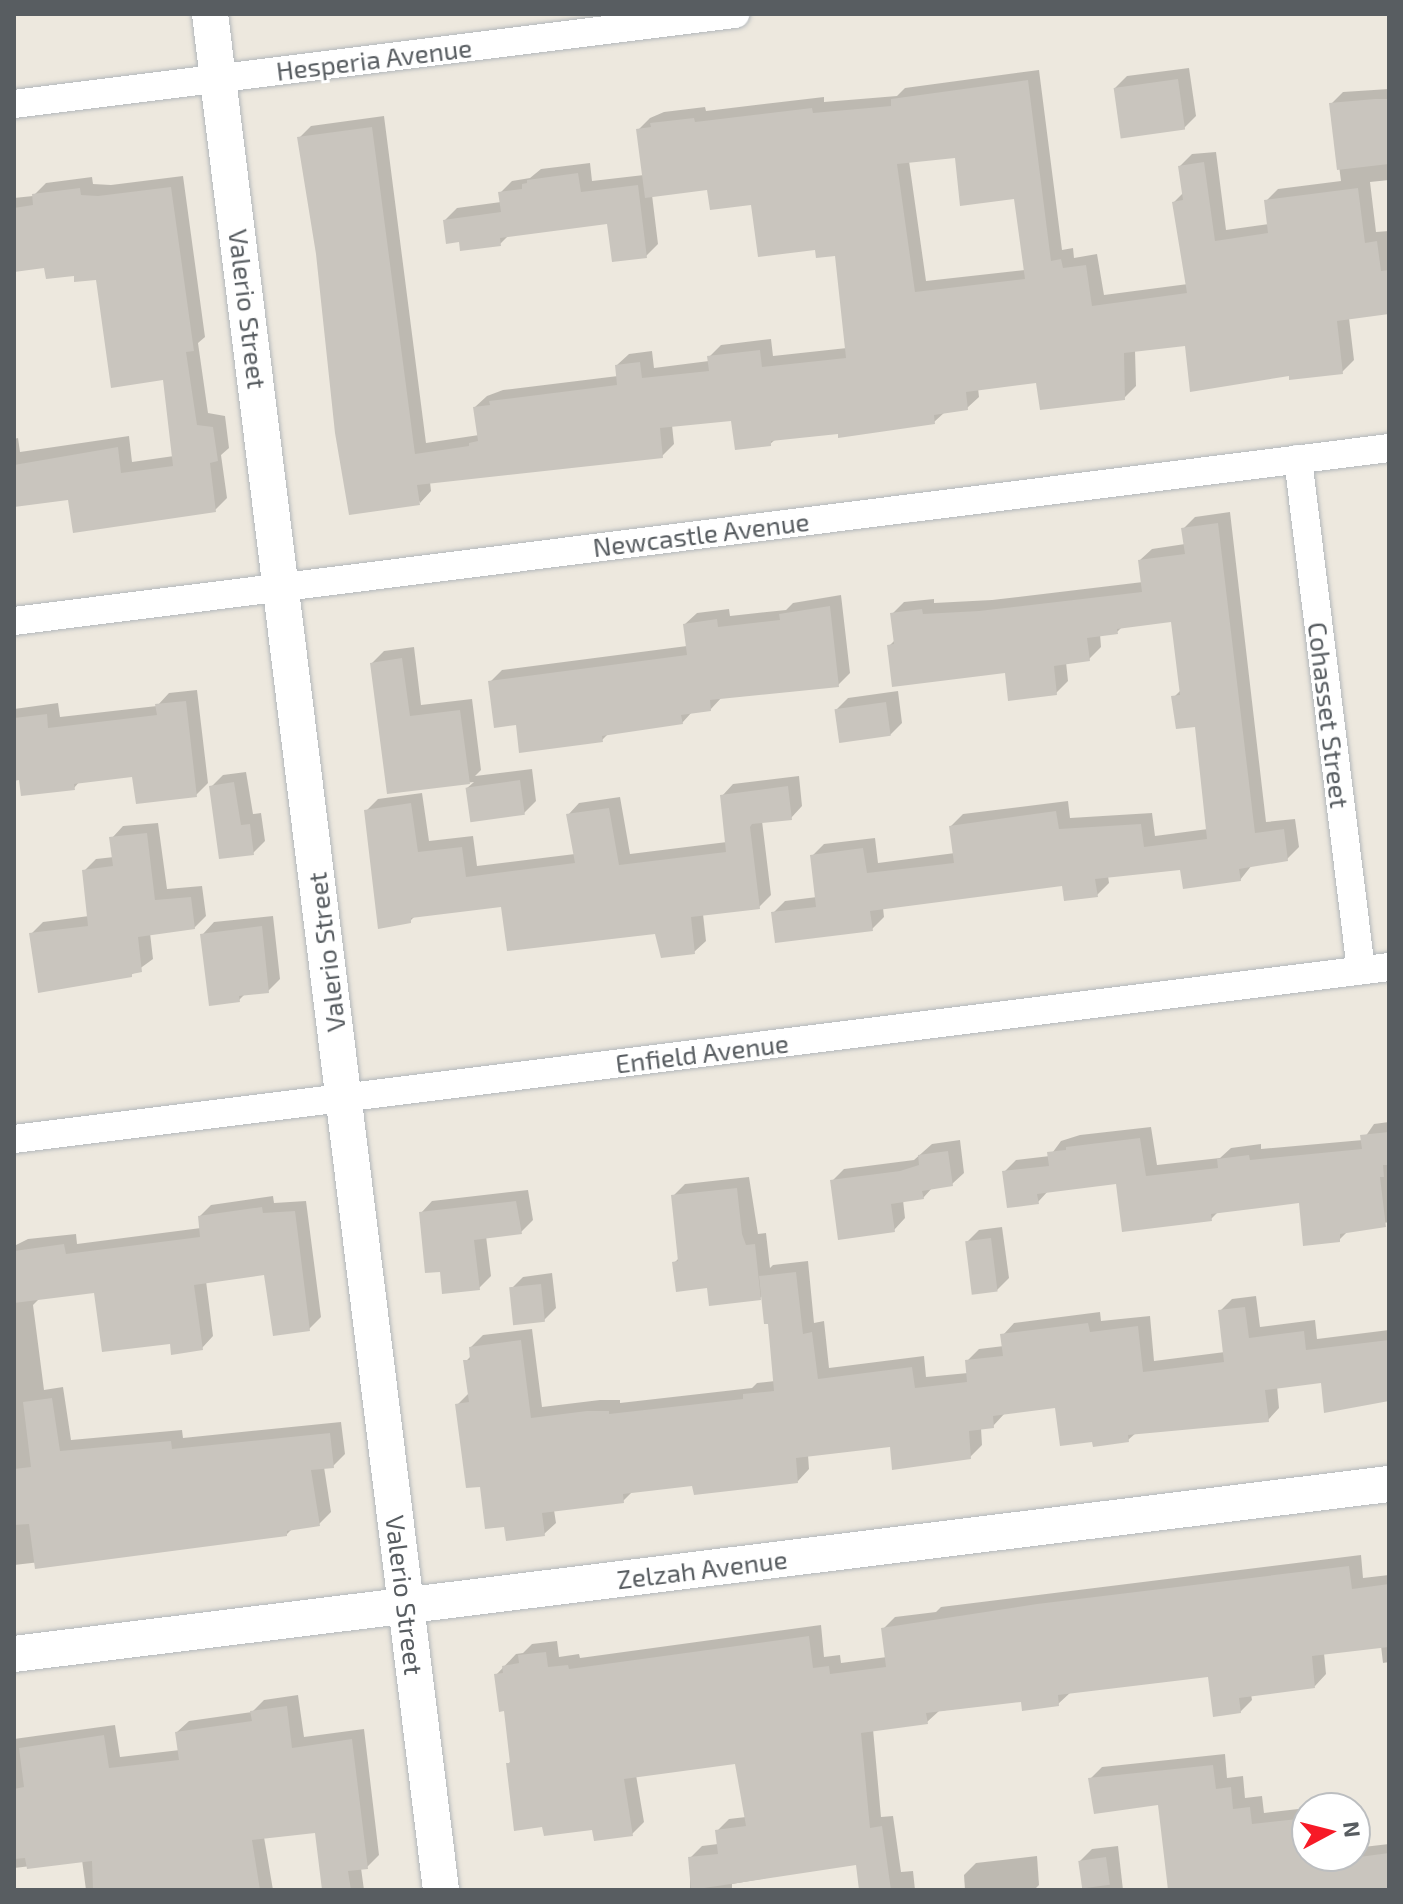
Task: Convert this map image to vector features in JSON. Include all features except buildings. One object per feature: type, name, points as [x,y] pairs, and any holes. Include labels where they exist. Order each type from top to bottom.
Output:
[{"type":"street","name":"Valerio Street","points":[[210,14],[283,587],[441,1890]]},
{"type":"street","name":"Hesperia Avenue","points":[[14,104],[735,14]]},
{"type":"street","name":"Newcastle Avenue","points":[[14,621],[1389,448]]},
{"type":"street","name":"Cohasset Street","points":[[1298,459],[1361,970]]},
{"type":"street","name":"Enfield Avenue","points":[[14,1139],[1389,967]]},
{"type":"street","name":"Zelzah Avenue","points":[[14,1654],[1389,1484]]}]
